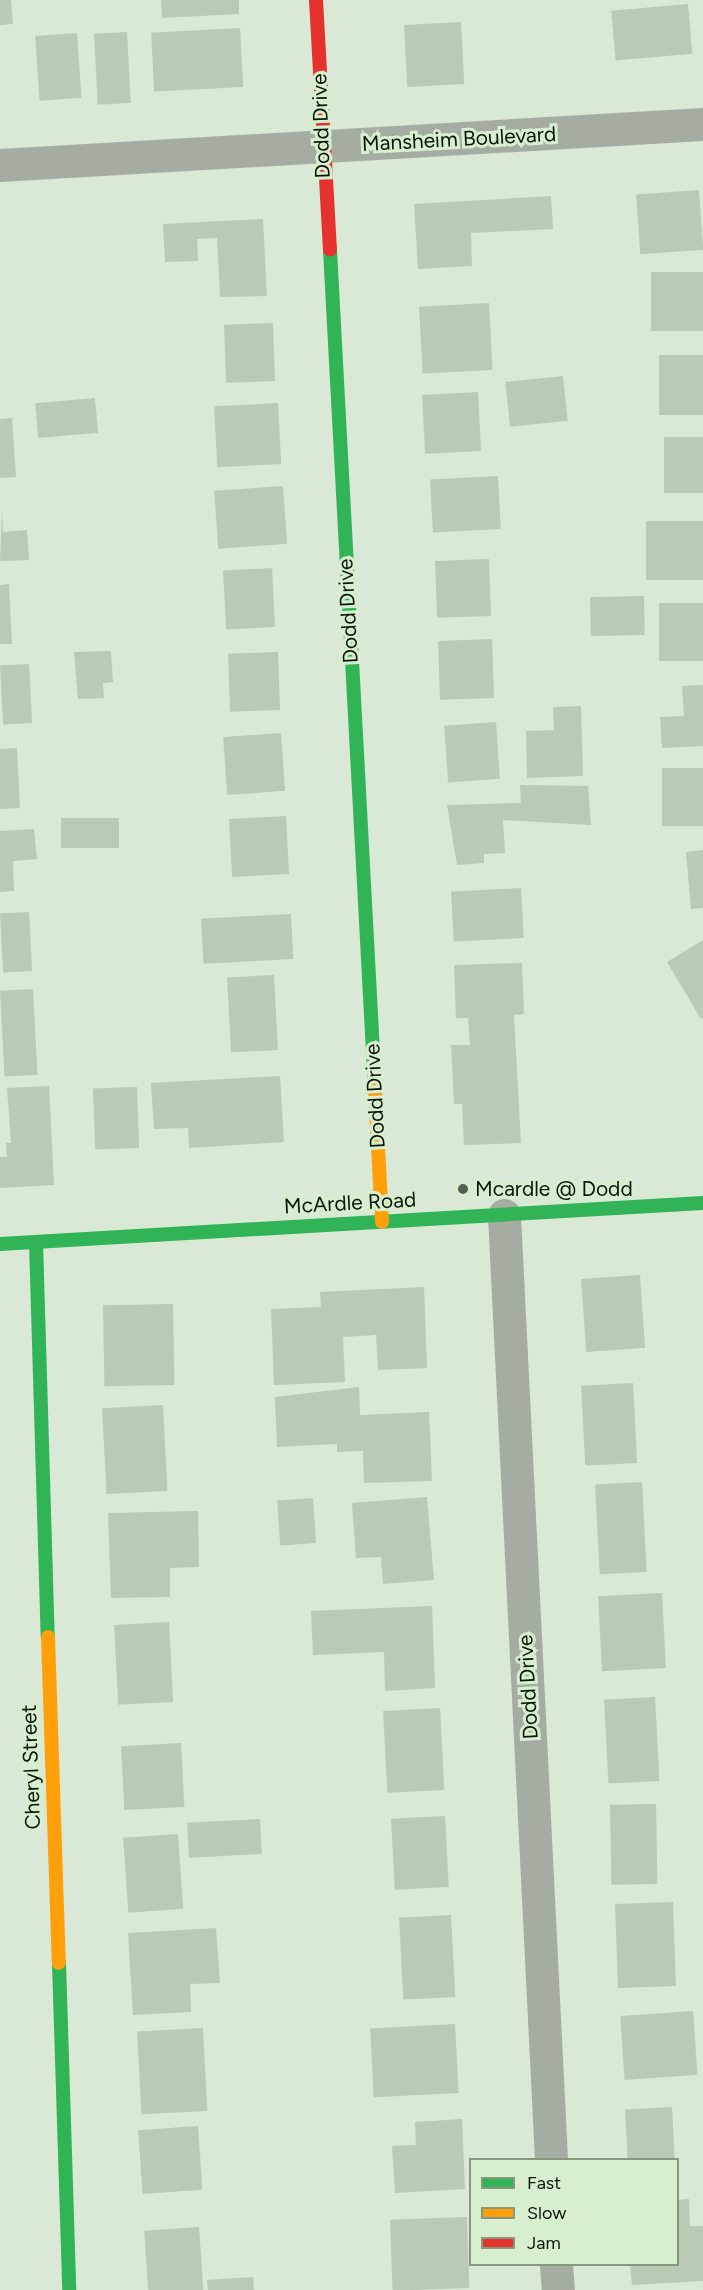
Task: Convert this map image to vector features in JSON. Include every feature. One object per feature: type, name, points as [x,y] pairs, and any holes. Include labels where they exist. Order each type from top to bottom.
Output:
[{"type":"street","name":"Dodd Drive","points":[[316,0],[322,147],[382,1222]]},
{"type":"street","name":"Mansheim Boulevard","points":[[0,165],[703,124]]},
{"type":"street","name":"McArdle Road","points":[[0,1244],[703,1203]]},
{"type":"street","name":"Dodd Drive","points":[[504,1215],[551,2158]]},
{"type":"street","name":"Cheryl Street","points":[[36,1242],[69,2290]]},
{"type":"street","points":[[556,2266],[558,2290]]},
{"type":"building","points":[[0,0],[11,0],[13,24],[0,25]]},
{"type":"building","points":[[161,0],[239,0],[239,14],[162,18]]},
{"type":"building","points":[[688,4],[692,54],[616,61],[611,11]]},
{"type":"building","points":[[461,22],[464,84],[407,87],[404,25]]},
{"type":"building","points":[[240,28],[243,87],[154,92],[151,33]]},
{"type":"building","points":[[127,32],[131,103],[98,105],[94,34]]},
{"type":"building","points":[[77,33],[82,98],[40,101],[35,36]]},
{"type":"building","points":[[699,190],[703,250],[640,254],[636,194]]},
{"type":"building","points":[[551,196],[553,229],[471,233],[472,266],[418,269],[414,204]]},
{"type":"building","points":[[263,219],[267,296],[220,297],[217,238],[197,239],[198,261],[165,262],[163,224]]},
{"type":"building","points":[[651,272],[703,272],[703,331],[651,331]]},
{"type":"building","points":[[489,303],[493,370],[423,374],[419,307]]},
{"type":"building","points":[[273,323],[275,381],[226,383],[224,325]]},
{"type":"building","points":[[659,355],[703,355],[703,415],[659,415]]},
{"type":"building","points":[[563,376],[568,421],[510,427],[505,382]]},
{"type":"building","points":[[478,392],[481,451],[425,454],[422,395]]},
{"type":"building","points":[[95,398],[98,433],[38,438],[35,403]]},
{"type":"building","points":[[278,403],[281,464],[217,467],[214,406]]},
{"type":"building","points":[[12,418],[16,477],[0,478],[0,419]]},
{"type":"building","points":[[664,437],[703,437],[703,493],[664,493]]},
{"type":"building","points":[[498,476],[501,529],[433,532],[430,480]]},
{"type":"building","points":[[283,486],[287,544],[218,549],[214,491]]},
{"type":"building","points":[[2,509],[3,532],[27,530],[29,560],[0,561]]},
{"type":"building","points":[[646,521],[703,521],[703,580],[646,580]]},
{"type":"building","points":[[489,559],[491,616],[437,618],[435,561]]},
{"type":"building","points":[[272,568],[275,627],[226,629],[223,571]]},
{"type":"building","points":[[9,584],[12,644],[0,644],[0,585]]},
{"type":"building","points":[[644,596],[645,635],[591,636],[590,597]]},
{"type":"building","points":[[659,603],[703,603],[703,661],[659,661]]},
{"type":"building","points":[[492,639],[494,698],[440,700],[438,641]]},
{"type":"building","points":[[111,651],[113,682],[103,683],[104,698],[78,699],[74,652]]},
{"type":"building","points":[[278,652],[280,710],[230,712],[228,654]]},
{"type":"building","points":[[29,664],[32,723],[3,724],[0,666]]},
{"type":"building","points":[[703,685],[703,746],[662,748],[660,717],[684,716],[682,686]]},
{"type":"building","points":[[581,706],[583,776],[527,778],[526,731],[554,730],[553,707]]},
{"type":"building","points":[[496,722],[500,779],[448,782],[444,726]]},
{"type":"building","points":[[281,733],[285,791],[227,795],[223,737]]},
{"type":"building","points":[[17,748],[20,808],[0,809],[0,749]]},
{"type":"building","points":[[662,768],[703,768],[703,826],[662,826]]},
{"type":"building","points":[[520,785],[588,786],[591,825],[503,820],[505,853],[484,854],[484,863],[457,865],[447,805],[521,803]]},
{"type":"building","points":[[286,816],[289,874],[232,877],[229,819]]},
{"type":"building","points":[[61,818],[119,818],[119,848],[61,848]]},
{"type":"building","points":[[34,829],[37,859],[13,861],[14,891],[0,892],[0,831]]},
{"type":"building","points":[[703,850],[703,908],[691,909],[686,852]]},
{"type":"building","points":[[521,888],[524,938],[454,942],[451,892]]},
{"type":"building","points":[[29,912],[32,971],[3,972],[0,914]]},
{"type":"building","points":[[291,914],[293,959],[203,964],[201,919]]},
{"type":"building","points":[[703,940],[703,1018],[701,1019],[667,962]]},
{"type":"building","points":[[522,963],[524,1014],[514,1015],[521,1143],[464,1145],[462,1104],[454,1104],[451,1045],[470,1045],[468,1018],[456,1018],[454,965]]},
{"type":"building","points":[[274,975],[278,1050],[231,1052],[227,977]]},
{"type":"building","points":[[33,989],[38,1075],[5,1077],[0,991]]},
{"type":"building","points":[[280,1076],[284,1142],[189,1148],[188,1128],[154,1129],[151,1083]]},
{"type":"building","points":[[49,1086],[54,1185],[0,1188],[0,1157],[7,1157],[6,1143],[11,1143],[7,1088]]},
{"type":"building","points":[[137,1087],[139,1148],[95,1149],[93,1089]]},
{"type":"building","points":[[640,1275],[645,1348],[586,1352],[581,1279]]},
{"type":"building","points":[[424,1287],[427,1368],[378,1370],[376,1335],[343,1337],[345,1382],[274,1385],[271,1309],[321,1307],[320,1292]]},
{"type":"building","points":[[173,1304],[174,1385],[104,1386],[103,1305]]},
{"type":"building","points":[[633,1383],[637,1463],[585,1466],[581,1386]]},
{"type":"building","points":[[359,1387],[360,1415],[429,1412],[432,1481],[364,1483],[363,1451],[337,1452],[337,1444],[277,1447],[275,1397]]},
{"type":"building","points":[[163,1405],[168,1491],[107,1494],[102,1408]]},
{"type":"building","points":[[642,1482],[647,1572],[600,1574],[595,1484]]},
{"type":"building","points":[[427,1497],[434,1580],[383,1584],[381,1557],[356,1558],[352,1503]]},
{"type":"building","points":[[313,1498],[316,1543],[280,1545],[277,1501]]},
{"type":"building","points":[[198,1511],[199,1567],[170,1568],[170,1597],[111,1598],[108,1513]]},
{"type":"building","points":[[662,1593],[666,1668],[602,1671],[598,1596]]},
{"type":"building","points":[[432,1606],[435,1688],[385,1691],[384,1652],[313,1655],[311,1611]]},
{"type":"building","points":[[169,1622],[173,1702],[118,1705],[114,1625]]},
{"type":"building","points":[[655,1697],[659,1781],[608,1784],[604,1700]]},
{"type":"building","points":[[440,1708],[444,1790],[387,1793],[383,1711]]},
{"type":"building","points":[[181,1743],[184,1807],[124,1810],[121,1746]]},
{"type":"building","points":[[656,1804],[657,1884],[611,1885],[610,1805]]},
{"type":"building","points":[[445,1816],[449,1887],[395,1890],[391,1819]]},
{"type":"building","points":[[260,1819],[262,1854],[189,1858],[187,1823]]},
{"type":"building","points":[[178,1834],[183,1909],[128,1913],[123,1838]]},
{"type":"building","points":[[673,1902],[676,1986],[618,1988],[615,1904]]},
{"type":"building","points":[[451,1915],[455,1997],[403,2000],[399,1918]]},
{"type":"building","points":[[216,1928],[220,1983],[190,1984],[191,2012],[133,2015],[128,1933]]},
{"type":"building","points":[[693,2011],[697,2075],[625,2080],[620,2016]]},
{"type":"building","points":[[455,2024],[459,2093],[374,2097],[370,2028]]},
{"type":"building","points":[[203,2028],[207,2111],[141,2114],[137,2031]]},
{"type":"building","points":[[672,2107],[675,2158],[628,2158],[625,2109]]},
{"type":"building","points":[[462,2119],[465,2189],[395,2193],[392,2146],[416,2145],[415,2122]]},
{"type":"building","points":[[198,2126],[202,2190],[143,2194],[138,2130]]},
{"type":"building","points":[[689,2199],[690,2226],[703,2226],[703,2281],[632,2285],[630,2266],[679,2266],[679,2200]]},
{"type":"building","points":[[467,2217],[469,2288],[393,2290],[390,2220]]},
{"type":"building","points":[[199,2227],[203,2290],[148,2290],[144,2231]]},
{"type":"building","points":[[253,2277],[254,2290],[208,2290],[207,2280]]},
{"type":"traffic: fast","points":[[330,250],[375,1089]]},
{"type":"traffic: fast","points":[[0,1244],[703,1203]]},
{"type":"traffic: fast","points":[[36,1242],[48,1637]]},
{"type":"traffic: fast","points":[[59,1963],[69,2290]]},
{"type":"traffic: slow","points":[[375,1089],[382,1222]]},
{"type":"traffic: slow","points":[[48,1637],[59,1963]]},
{"type":"traffic: jam","points":[[316,0],[330,250]]},
{"type":"place","name":"Mcardle @ Dodd","points":[[463,1189]]}]
